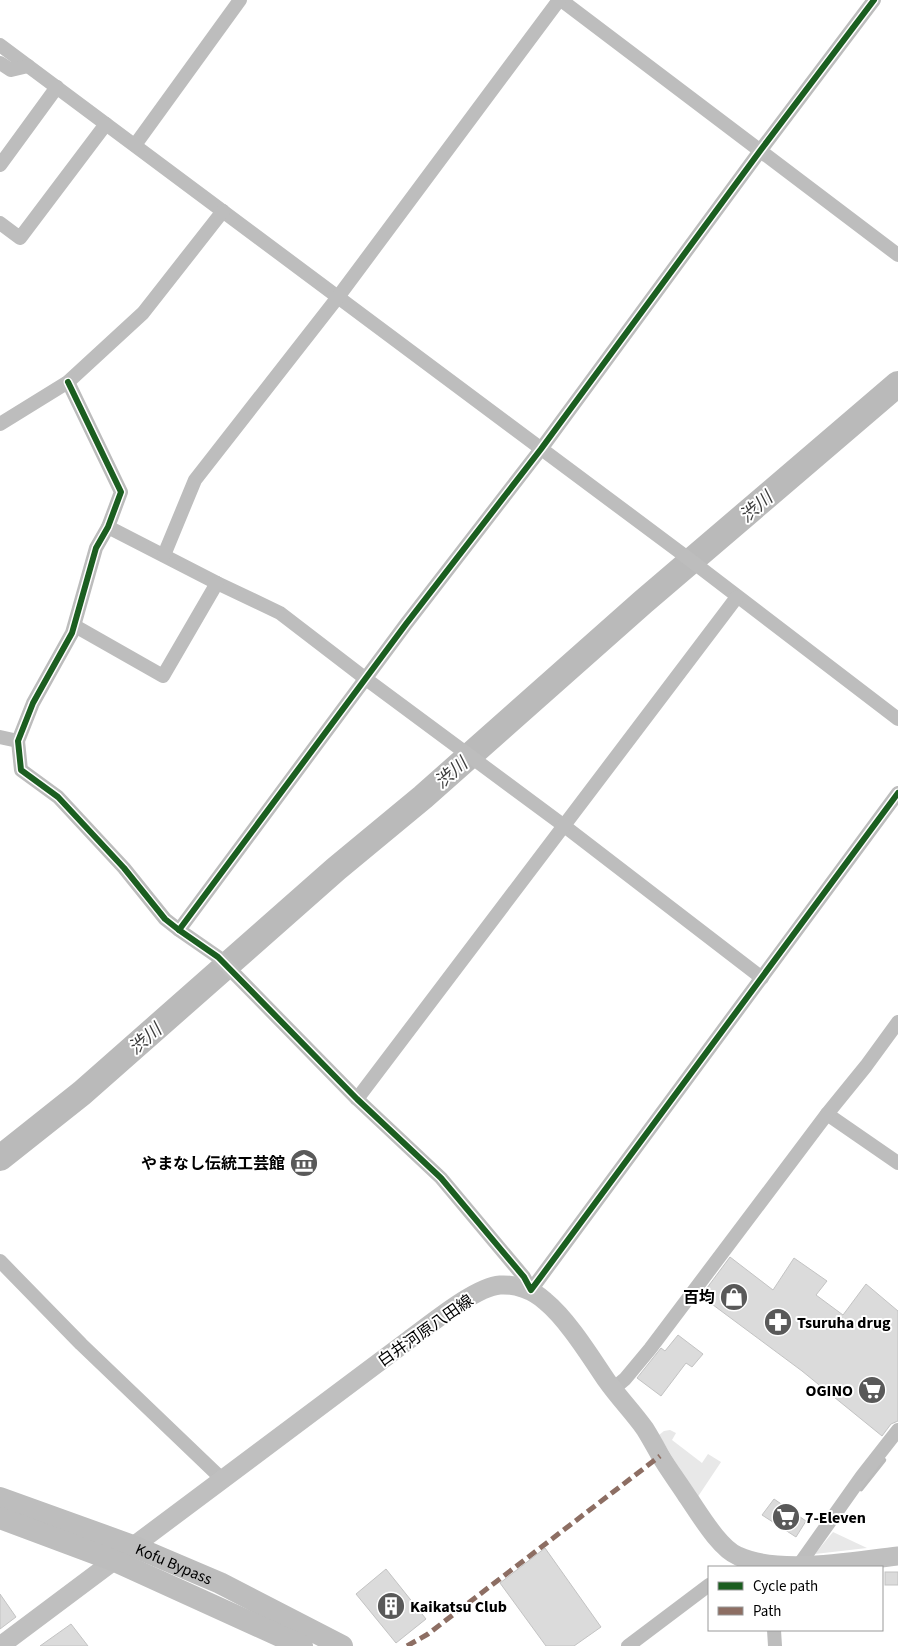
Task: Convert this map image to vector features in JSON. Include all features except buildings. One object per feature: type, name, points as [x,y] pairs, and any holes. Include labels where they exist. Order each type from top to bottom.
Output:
[{"type":"highway","name":"Kofu Bypass","points":[[0,1498],[133,1546],[220,1584],[342,1646]]},
{"type":"highway","name":"Kofu Bypass","points":[[0,1518],[115,1560],[302,1646]]},
{"type":"main road","name":"白井河原八田線","points":[[0,1646],[410,1339],[471,1296],[499,1285],[516,1286],[531,1290],[546,1301],[558,1314],[645,1430],[660,1456],[717,1537],[735,1555],[739,1563],[754,1562],[772,1566],[799,1566],[898,1556]]},
{"type":"street","points":[[134,145],[240,0]]},
{"type":"street","points":[[164,555],[196,480],[338,297],[560,0],[898,255]]},
{"type":"street","points":[[179,930],[406,624],[541,449],[760,151],[874,0]]},
{"type":"street","points":[[0,45],[681,553],[736,597],[898,719]]},
{"type":"street","points":[[0,63],[11,70],[28,66]]},
{"type":"street","points":[[0,165],[57,87]]},
{"type":"street","points":[[0,224],[20,238],[106,124]]},
{"type":"street","points":[[0,424],[68,382],[143,313],[223,211]]},
{"type":"street","points":[[68,382],[121,492],[108,527],[96,548],[75,626],[33,703],[18,741],[21,770],[58,797],[124,868],[165,919],[218,956],[357,1099],[441,1178],[524,1277],[531,1290],[898,793]]},
{"type":"street","points":[[108,527],[217,583],[280,612],[366,679],[563,825],[762,978]]},
{"type":"street","points":[[75,626],[163,676],[217,583]]},
{"type":"street","points":[[357,1099],[736,597]]},
{"type":"street","points":[[0,737],[18,741]]},
{"type":"street","points":[[613,1389],[625,1379],[656,1342],[826,1114],[866,1066],[898,1022]]},
{"type":"street","points":[[826,1114],[898,1163]]},
{"type":"street","points":[[0,1261],[81,1344],[223,1480]]},
{"type":"street","points":[[799,1566],[840,1507],[898,1430]]},
{"type":"street","points":[[628,1646],[708,1586]]},
{"type":"street","points":[[774,1631],[775,1646]]},
{"type":"shaded area","points":[[670,1430],[676,1433],[672,1440],[702,1463],[708,1454],[721,1462],[697,1498],[659,1435],[664,1431]]},
{"type":"shaded area","points":[[833,1532],[867,1548],[815,1554]]},
{"type":"waterway","name":"渋川","points":[[0,1158],[82,1093],[336,869],[423,797],[643,602],[898,384]]},
{"type":"waterway","points":[[861,1489],[884,1460]]},
{"type":"marked path","points":[[407,1646],[428,1634],[660,1456]]},
{"type":"cycle path","points":[[179,930],[406,624],[541,449],[760,151],[874,0]]},
{"type":"cycle path","points":[[68,382],[121,492],[108,527],[96,548],[72,633],[33,703],[18,741],[21,770],[58,797],[124,868],[165,919],[218,957],[357,1099],[441,1178],[524,1277],[531,1290],[898,793]]},
{"type":"place","name":"やまなし伝統工芸館","points":[[304,1163]]},
{"type":"place","name":"百均","points":[[734,1297]]},
{"type":"place","name":"Tsuruha drug","points":[[778,1322]]},
{"type":"place","name":"OGINO","points":[[872,1390]]},
{"type":"place","name":"7-Eleven","points":[[786,1517]]},
{"type":"place","name":"Kaikatsu Club","points":[[391,1606]]}]
